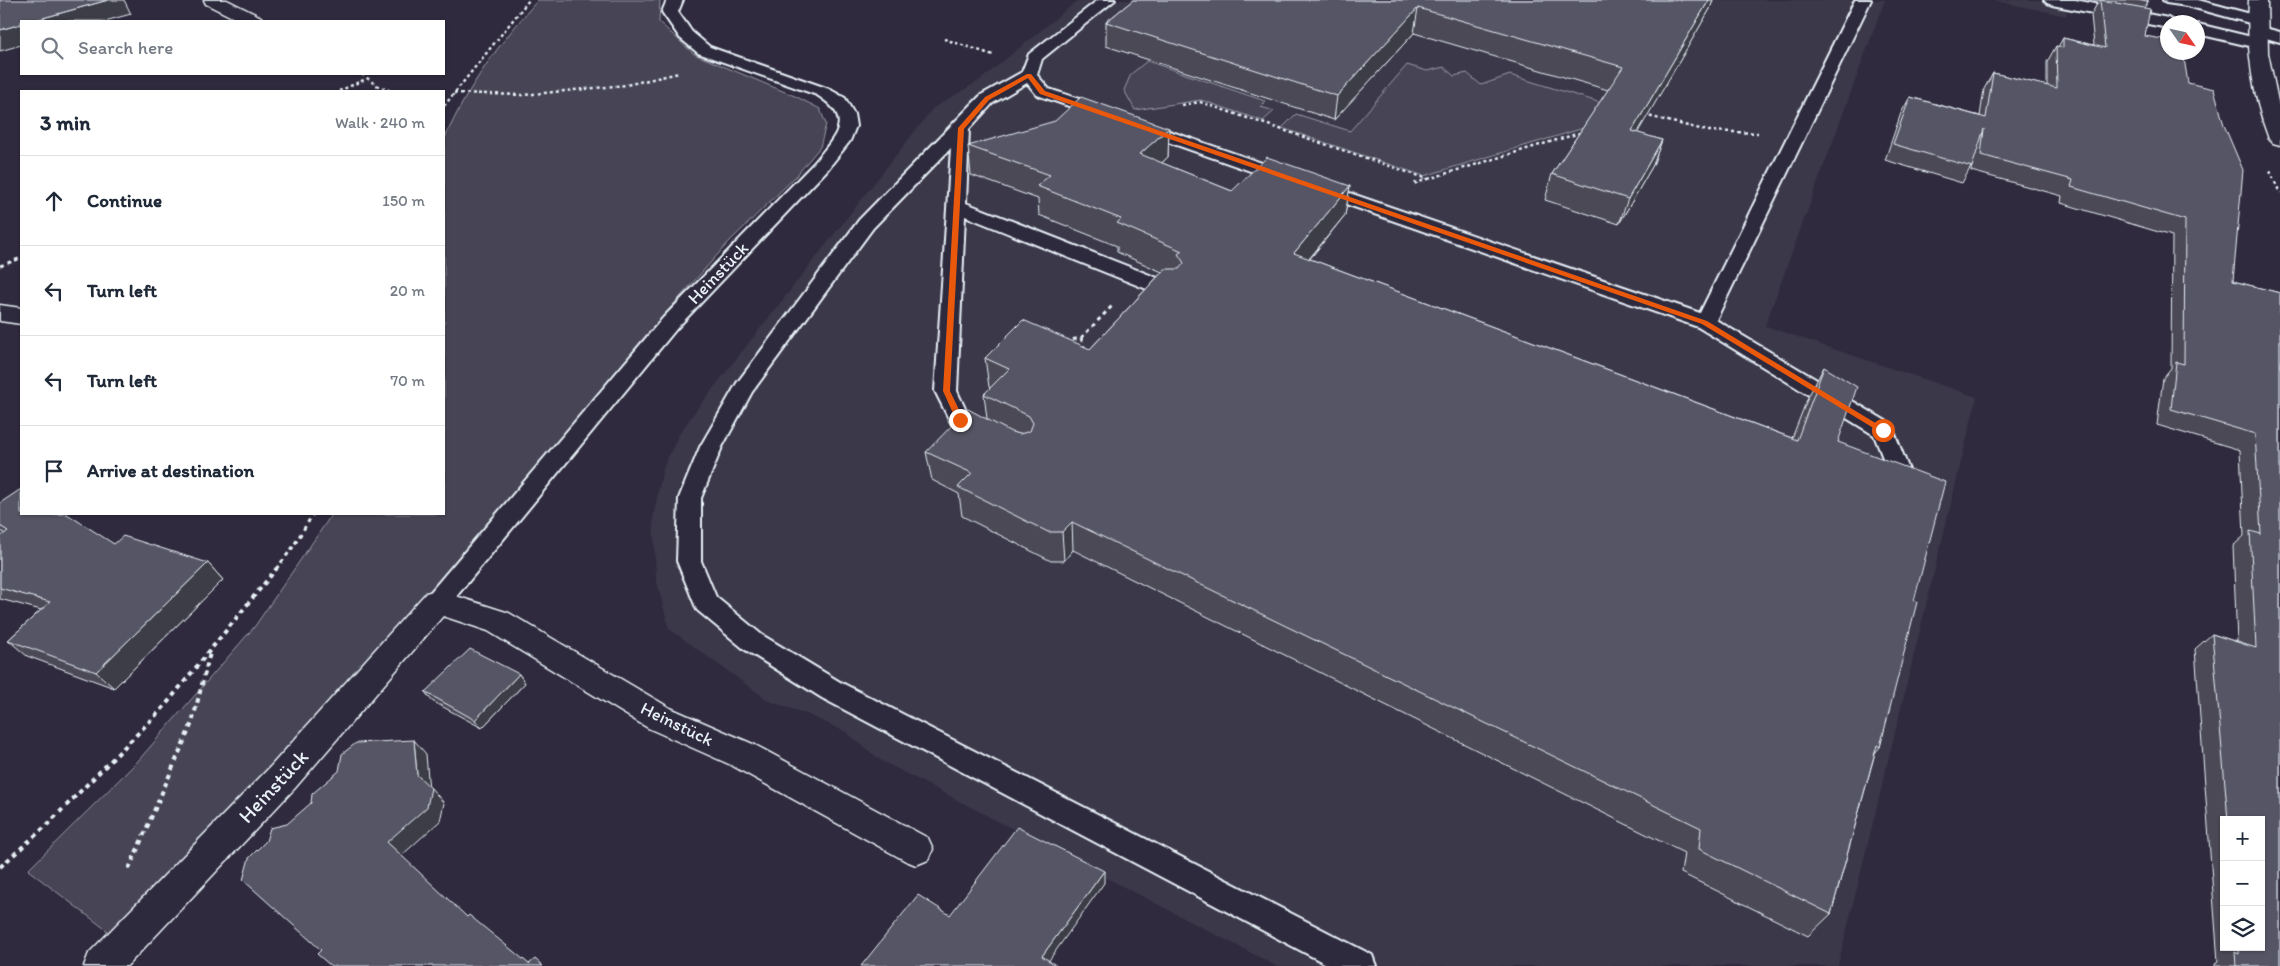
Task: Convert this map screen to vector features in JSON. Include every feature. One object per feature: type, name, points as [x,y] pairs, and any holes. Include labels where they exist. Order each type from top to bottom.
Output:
[{"type":"street","points":[[213,0],[252,20]]},
{"type":"street","points":[[2258,0],[2257,31],[2264,91],[2280,139]]},
{"type":"street","points":[[0,313],[20,316]]},
{"type":"street","name":"Heinstück","points":[[102,966],[283,777],[438,602],[498,622],[658,718],[743,755],[916,849]]},
{"type":"lane","name":"Heinstück","points":[[438,602],[670,323],[821,166],[844,137],[847,126],[846,114],[839,102],[823,92],[704,50],[686,35],[670,12],[675,0]]},
{"type":"lane","points":[[1107,0],[1035,57],[1030,71],[987,99],[866,224],[744,388],[711,447],[690,498],[688,561],[706,603],[753,642],[831,690],[1362,966]]},
{"type":"lane","points":[[1705,322],[1863,0]]},
{"type":"lane","points":[[2052,0],[2160,21]]},
{"type":"lane","points":[[2171,0],[2186,1],[2257,31],[2280,37]]},
{"type":"lane","points":[[2186,1],[2194,15]]},
{"type":"lane","points":[[2205,30],[2257,31]]},
{"type":"lane","points":[[1030,71],[1042,92],[1705,322],[1883,430],[1898,470]]},
{"type":"lane","points":[[961,128],[946,391],[960,420],[999,441]]},
{"type":"lane","points":[[957,206],[1171,291]]},
{"type":"path","points":[[445,105],[529,0]]},
{"type":"path","points":[[944,39],[1030,71]]},
{"type":"path","points":[[454,93],[523,94],[626,86],[732,60]]},
{"type":"path","points":[[363,75],[366,79],[389,90]]},
{"type":"path","points":[[341,90],[366,79]]},
{"type":"path","points":[[1124,120],[1140,111],[1200,102],[1428,179]]},
{"type":"path","points":[[1639,114],[1708,131],[1754,132],[1793,143]]},
{"type":"path","points":[[1370,206],[1381,193],[1584,131]]},
{"type":"path","points":[[0,266],[20,258]]},
{"type":"path","points":[[1057,342],[1081,338],[1139,278]]},
{"type":"path","points":[[1081,338],[1087,355]]},
{"type":"path","points":[[0,867],[46,826],[163,708],[292,550],[312,515]]},
{"type":"path","points":[[128,873],[192,723],[210,650]]},
{"type":"shaded area","points":[[538,0],[660,0],[659,22],[694,54],[797,97],[820,109],[826,124],[820,147],[796,176],[728,243],[641,341],[425,604],[307,732],[109,932],[28,870],[137,762],[255,626],[331,515],[445,515],[445,138],[474,83],[510,33]]},
{"type":"shaded area","points":[[1078,0],[1885,0],[1765,326],[1977,397],[1838,966],[1276,966],[880,760],[846,732],[806,714],[769,701],[669,629],[656,579],[653,518],[663,468],[679,434],[933,108],[980,80]]},
{"type":"shaded area","points":[[1992,0],[2069,0],[2066,16]]},
{"type":"shaded area","points":[[1147,61],[1265,101],[1261,107],[1274,111],[1263,121],[1201,100],[1135,110],[1124,90],[1131,74]]},
{"type":"shaded area","points":[[1407,65],[1427,71],[1444,67],[1454,76],[1467,73],[1481,85],[1510,75],[1634,113],[1424,176],[1282,128],[1296,114],[1350,131]]},
{"type":"building","points":[[0,0],[108,0],[36,20],[20,20],[20,24],[0,30]]},
{"type":"building","points":[[1133,0],[1709,0],[1632,131],[1662,140],[1628,199],[1552,174],[1623,67],[1418,8],[1337,96],[1106,22]]},
{"type":"building","points":[[2100,0],[2150,9],[2145,36],[2160,39],[2160,60],[2184,60],[2188,83],[2214,89],[2224,125],[2243,170],[2233,281],[2280,293],[2280,966],[2236,966],[2235,952],[2239,954],[2239,951],[2265,951],[2265,816],[2228,816],[2212,634],[2256,648],[2250,531],[2261,534],[2255,434],[2171,409],[2176,362],[2184,364],[2185,220],[2071,187],[2073,180],[1981,155],[1984,129],[1972,167],[1893,144],[1910,97],[1986,118],[1993,73],[2057,88],[2056,46],[2063,48],[2063,38],[2105,48]]},
{"type":"building","points":[[1081,97],[1169,128],[1140,154],[1232,191],[1267,157],[1350,186],[1294,253],[1797,440],[1824,367],[1857,387],[1838,442],[1945,482],[1914,601],[1917,602],[1880,747],[1877,745],[1831,914],[1699,849],[1701,828],[1072,522],[1062,532],[1048,532],[958,487],[972,473],[926,452],[968,409],[1011,432],[1020,434],[1030,431],[1033,423],[1029,416],[984,394],[1009,369],[985,358],[1023,320],[1090,349],[1165,269],[1179,269],[1184,263],[1178,254],[1182,251],[1117,223],[1121,219],[1037,186],[1050,175],[968,146],[1055,121]]},
{"type":"building","points":[[20,490],[20,515],[69,515],[114,544],[123,536],[208,563],[96,672],[8,640],[50,602],[0,588],[0,537],[8,531],[0,526],[0,503]]},
{"type":"building","points":[[470,649],[519,674],[475,720],[425,692]]},
{"type":"building","points":[[414,740],[417,775],[431,788],[427,807],[387,842],[467,917],[469,915],[529,964],[535,959],[543,966],[331,966],[317,954],[321,950],[243,880],[249,858],[266,841],[270,828],[287,824],[311,803],[312,794],[339,771],[342,754],[356,743]]},
{"type":"building","points":[[1017,827],[1104,871],[1042,956],[1057,966],[861,966],[918,895],[950,915]]},
{"type":"route","points":[[960,420],[946,391],[961,128],[987,99],[1029,75],[1042,92],[1705,322],[1883,430]]}]
